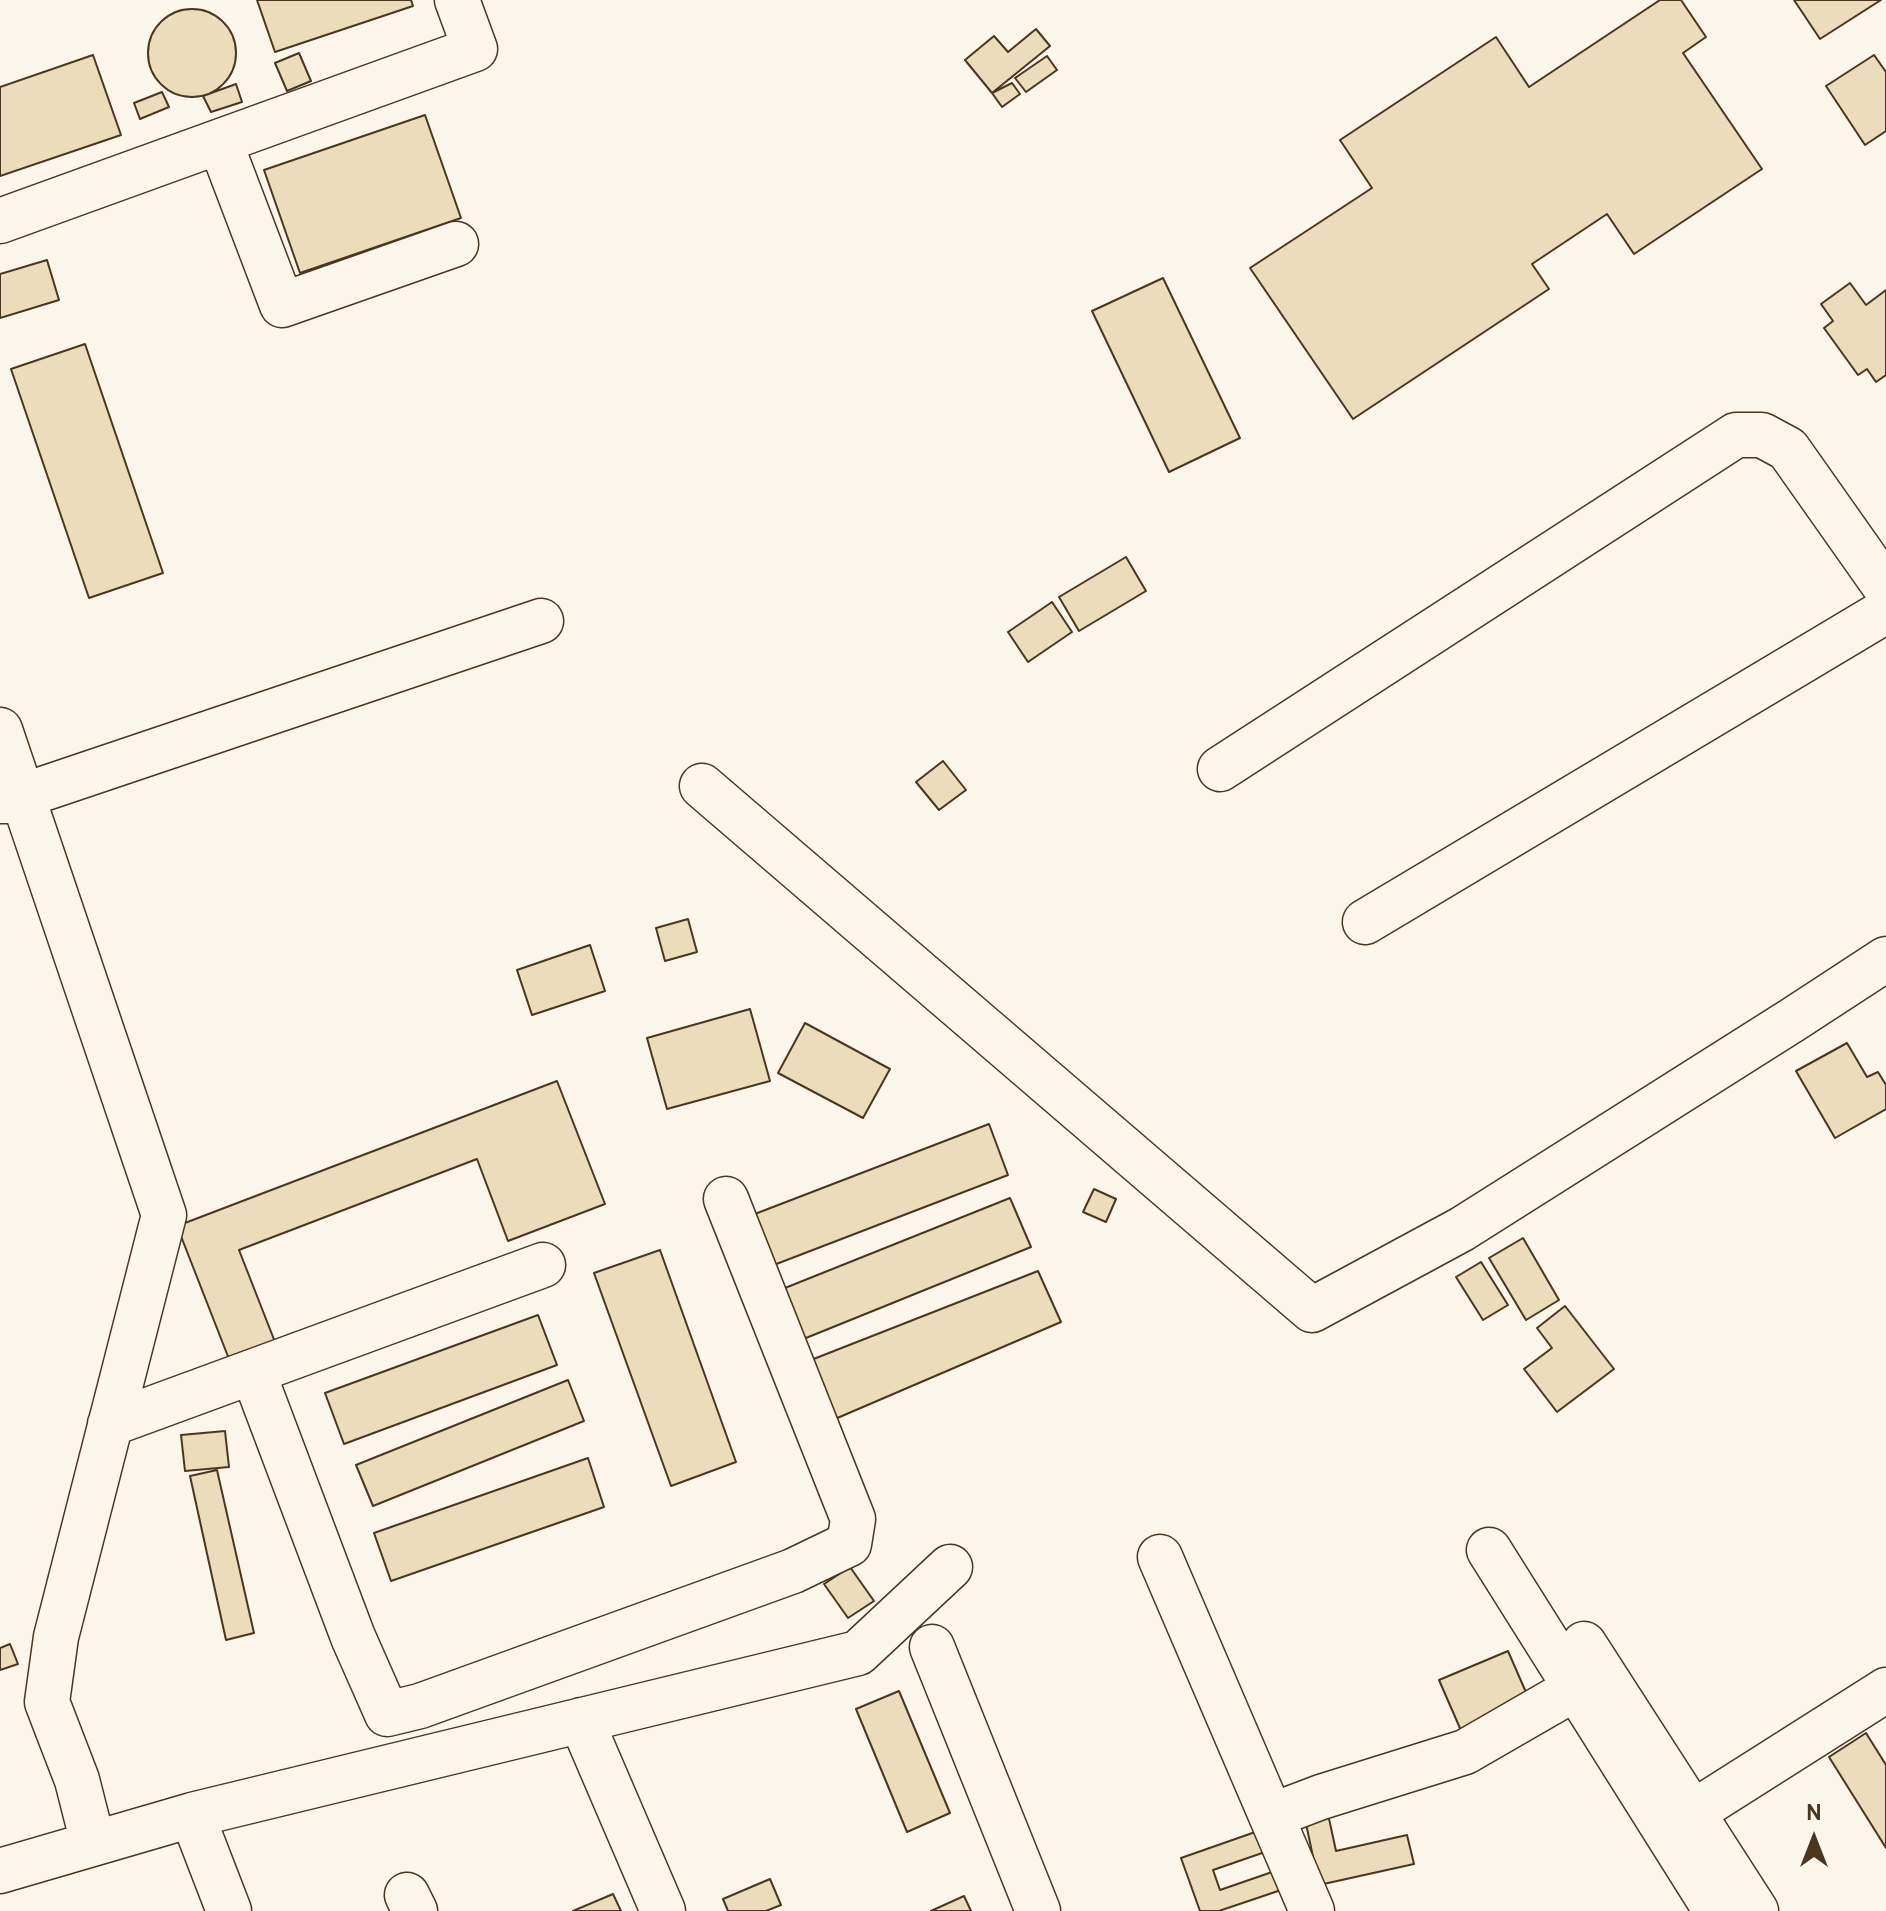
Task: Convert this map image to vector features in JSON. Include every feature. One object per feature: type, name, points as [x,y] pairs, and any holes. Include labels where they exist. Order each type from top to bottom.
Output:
[{"type":"street","points":[[0,221],[475,49],[457,0]]},
{"type":"street","points":[[220,142],[282,305],[456,244]]},
{"type":"street","points":[[1220,769],[1736,435],[1762,435],[1788,449],[1886,588]]},
{"type":"street","points":[[1365,922],[1886,611]]},
{"type":"street","points":[[11,798],[541,621]]},
{"type":"street","points":[[0,730],[11,798],[164,1215],[56,1637],[47,1702],[77,1780],[93,1843]]},
{"type":"street","points":[[702,786],[1312,1310],[1462,1229],[1886,959]]},
{"type":"street","points":[[253,1372],[353,1637],[387,1714],[420,1706],[793,1571],[849,1544],[853,1519],[726,1199]]},
{"type":"street","points":[[110,1424],[543,1265]]},
{"type":"street","points":[[1489,1550],[1716,1911]]},
{"type":"street","points":[[1160,1557],[1312,1911]]},
{"type":"street","points":[[0,1871],[192,1815],[858,1653],[950,1567]]},
{"type":"street","points":[[1539,1574],[1756,1911]]},
{"type":"street","points":[[932,1647],[1038,1911]]},
{"type":"street","points":[[1271,1816],[1465,1752],[1576,1688]]},
{"type":"street","points":[[1692,1813],[1886,1690]]},
{"type":"street","points":[[581,1720],[663,1911]]},
{"type":"street","points":[[192,1815],[229,1911]]},
{"type":"building","points":[[257,0],[411,0],[413,6],[275,52]]},
{"type":"building","points":[[1660,0],[1681,0],[1706,37],[1683,53],[1762,169],[1634,254],[1607,214],[1532,264],[1549,289],[1353,419],[1250,268],[1372,188],[1340,140],[1496,37],[1529,87]]},
{"type":"building","points":[[1794,0],[1881,0],[1820,39]]},
{"type":"building","points":[[192,9],[209,12],[223,22],[233,36],[236,53],[233,70],[223,84],[209,94],[192,97],[175,94],[161,84],[151,70],[148,53],[151,36],[161,22],[175,12]]},
{"type":"building","points":[[1036,29],[1050,46],[992,93],[965,60],[994,36],[1008,52]]},
{"type":"building","points":[[299,53],[311,81],[287,91],[275,63]]},
{"type":"building","points":[[93,55],[121,135],[0,176],[0,87]]},
{"type":"building","points":[[1874,55],[1886,72],[1886,131],[1865,145],[1826,86]]},
{"type":"building","points":[[1047,56],[1057,70],[1026,92],[1015,78]]},
{"type":"building","points":[[1012,83],[1020,94],[1002,107],[992,93]]},
{"type":"building","points":[[236,84],[242,102],[211,112],[203,96]]},
{"type":"building","points":[[162,92],[169,107],[140,119],[134,103]]},
{"type":"building","points":[[425,115],[461,218],[300,273],[264,170]]},
{"type":"building","points":[[47,260],[59,300],[0,318],[0,274]]},
{"type":"building","points":[[1163,278],[1240,438],[1169,472],[1092,311]]},
{"type":"building","points":[[1850,283],[1866,305],[1886,290],[1886,375],[1876,382],[1867,369],[1858,375],[1824,328],[1833,321],[1821,304]]},
{"type":"building","points":[[85,344],[163,573],[89,598],[11,369]]},
{"type":"building","points":[[1126,557],[1146,591],[1079,631],[1059,597]]},
{"type":"building","points":[[1052,602],[1072,632],[1028,662],[1008,632]]},
{"type":"building","points":[[943,761],[966,790],[939,810],[916,782]]},
{"type":"building","points":[[688,919],[697,952],[665,961],[656,928]]},
{"type":"building","points":[[590,945],[605,991],[532,1015],[517,970]]},
{"type":"building","points":[[750,1009],[770,1081],[667,1109],[647,1038]]},
{"type":"building","points":[[805,1023],[890,1069],[863,1118],[778,1073]]},
{"type":"building","points":[[1847,1043],[1867,1077],[1878,1072],[1886,1085],[1886,1109],[1835,1138],[1796,1071]]},
{"type":"building","points":[[557,1081],[605,1204],[508,1241],[477,1159],[239,1250],[275,1342],[229,1359],[177,1226]]},
{"type":"building","points":[[989,1124],[1008,1175],[766,1268],[747,1217]]},
{"type":"building","points":[[1094,1189],[1116,1199],[1106,1222],[1083,1212]]},
{"type":"building","points":[[1010,1198],[1031,1247],[801,1340],[780,1290]]},
{"type":"building","points":[[1523,1238],[1559,1300],[1526,1320],[1489,1258]]},
{"type":"building","points":[[660,1250],[736,1462],[671,1486],[594,1273]]},
{"type":"building","points":[[1481,1262],[1508,1305],[1483,1320],[1456,1277]]},
{"type":"building","points":[[1038,1271],[1061,1322],[835,1419],[811,1360]]},
{"type":"building","points":[[1565,1306],[1614,1369],[1557,1412],[1524,1369],[1552,1348],[1537,1328]]},
{"type":"building","points":[[538,1315],[557,1365],[344,1444],[325,1393]]},
{"type":"building","points":[[568,1380],[584,1421],[373,1506],[356,1465]]},
{"type":"building","points":[[225,1431],[229,1467],[185,1471],[181,1435]]},
{"type":"building","points":[[588,1458],[604,1507],[391,1581],[374,1533]]},
{"type":"building","points":[[217,1470],[254,1633],[226,1640],[190,1476]]},
{"type":"building","points":[[850,1567],[874,1601],[848,1618],[824,1584]]},
{"type":"building","points":[[10,1644],[18,1664],[0,1670],[0,1648]]},
{"type":"building","points":[[1508,1651],[1535,1713],[1466,1742],[1439,1680]]},
{"type":"building","points":[[899,1691],[950,1813],[907,1832],[856,1709]]},
{"type":"building","points":[[1866,1733],[1886,1765],[1886,1848],[1829,1757]]},
{"type":"building","points":[[1328,1814],[1336,1851],[1407,1835],[1414,1864],[1319,1885],[1305,1819]]},
{"type":"building","points":[[1261,1830],[1268,1851],[1213,1870],[1220,1890],[1275,1871],[1281,1890],[1219,1911],[1200,1911],[1181,1858]]},
{"type":"building","points":[[770,1879],[781,1905],[766,1911],[728,1911],[723,1899]]},
{"type":"building","points":[[613,1894],[621,1911],[573,1911]]},
{"type":"building","points":[[964,1896],[971,1911],[931,1911]]}]
